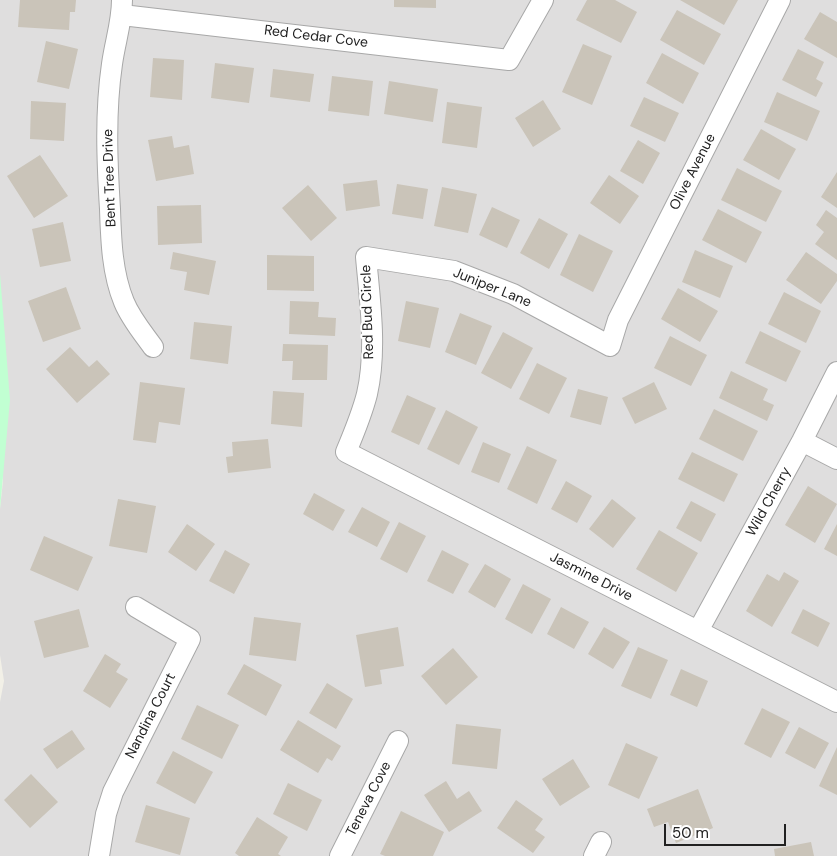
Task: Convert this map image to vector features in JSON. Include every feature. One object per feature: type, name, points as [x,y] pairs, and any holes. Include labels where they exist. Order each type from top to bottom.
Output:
[{"type":"street","name":"Red Cedar Cove","points":[[122,7],[510,60],[543,0]]},
{"type":"street","name":"Olive Avenue","points":[[610,346],[618,320],[780,0]]},
{"type":"street","name":"Bent Tree Drive","points":[[122,7],[112,64],[106,153],[112,245],[116,278],[124,302],[133,319],[153,347]]},
{"type":"street","name":"Juniper Lane","points":[[366,257],[454,271],[513,294],[610,346]]},
{"type":"street","name":"Red Bud Circle","points":[[346,452],[362,413],[372,356],[366,257]]},
{"type":"street","name":"Wild Cherry","points":[[698,631],[802,441],[837,372]]},
{"type":"street","points":[[802,441],[837,459]]},
{"type":"street","name":"Jasmine Drive","points":[[346,452],[837,702]]},
{"type":"street","name":"Nandina Court","points":[[99,856],[106,814],[113,792],[190,638],[136,607]]},
{"type":"street","name":"Teneva Cove","points":[[340,856],[398,742]]},
{"type":"shaded area","points":[[0,0],[837,0],[837,856],[0,856],[0,702],[4,681],[0,655],[0,509],[3,481],[0,395]]},
{"type":"green space","points":[[0,274],[10,400],[0,509]]},
{"type":"building","points":[[20,0],[76,0],[75,12],[70,12],[69,30],[18,27]]},
{"type":"building","points":[[394,0],[436,0],[436,8],[394,7]]},
{"type":"building","points":[[587,0],[615,0],[637,12],[621,43],[576,20]]},
{"type":"building","points":[[680,0],[738,0],[724,25]]},
{"type":"building","points":[[677,10],[721,34],[704,65],[660,40]]},
{"type":"building","points":[[820,12],[837,22],[837,58],[804,39]]},
{"type":"building","points":[[46,41],[78,49],[69,89],[37,82]]},
{"type":"building","points":[[583,44],[612,56],[592,105],[562,92]]},
{"type":"building","points":[[798,49],[824,62],[816,79],[823,83],[816,97],[782,80]]},
{"type":"building","points":[[662,53],[699,73],[683,104],[646,83]]},
{"type":"building","points":[[153,58],[184,60],[182,100],[150,97]]},
{"type":"building","points":[[215,63],[254,68],[249,103],[211,98]]},
{"type":"building","points":[[273,69],[314,74],[310,102],[270,97]]},
{"type":"building","points":[[332,76],[373,81],[369,116],[328,111]]},
{"type":"building","points":[[389,81],[438,89],[433,122],[384,114]]},
{"type":"building","points":[[777,92],[820,111],[807,141],[764,122]]},
{"type":"building","points":[[644,97],[679,113],[665,142],[630,126]]},
{"type":"building","points":[[543,100],[561,129],[533,147],[515,118]]},
{"type":"building","points":[[31,101],[66,103],[64,141],[30,139]]},
{"type":"building","points":[[447,102],[482,107],[477,148],[442,143]]},
{"type":"building","points":[[761,129],[796,149],[779,180],[743,160]]},
{"type":"building","points":[[172,136],[174,148],[189,145],[194,174],[156,181],[148,140]]},
{"type":"building","points":[[638,140],[660,153],[643,184],[620,171]]},
{"type":"building","points":[[40,155],[68,196],[34,218],[7,176]]},
{"type":"building","points":[[737,168],[782,191],[766,222],[721,200]]},
{"type":"building","points":[[837,172],[837,208],[821,197]]},
{"type":"building","points":[[609,175],[639,196],[620,224],[590,203]]},
{"type":"building","points":[[377,180],[380,206],[346,211],[343,184]]},
{"type":"building","points":[[397,184],[428,189],[423,219],[392,214]]},
{"type":"building","points":[[308,185],[337,218],[311,241],[282,208]]},
{"type":"building","points":[[442,187],[477,194],[468,233],[434,226]]},
{"type":"building","points":[[201,205],[202,243],[158,245],[157,206]]},
{"type":"building","points":[[492,207],[520,220],[507,248],[479,235]]},
{"type":"building","points":[[718,209],[762,232],[746,263],[702,240]]},
{"type":"building","points":[[826,210],[837,218],[837,260],[815,244],[824,232],[816,225]]},
{"type":"building","points":[[539,218],[568,234],[549,269],[520,253]]},
{"type":"building","points":[[63,222],[71,261],[40,267],[32,229]]},
{"type":"building","points":[[579,234],[613,251],[593,292],[560,275]]},
{"type":"building","points":[[695,250],[733,266],[720,298],[682,282]]},
{"type":"building","points":[[173,252],[216,261],[209,295],[184,290],[187,272],[170,269]]},
{"type":"building","points":[[806,252],[837,274],[837,281],[821,304],[786,280]]},
{"type":"building","points":[[267,255],[314,256],[314,291],[267,290]]},
{"type":"building","points":[[66,287],[81,329],[43,342],[28,301]]},
{"type":"building","points":[[678,288],[718,311],[700,342],[661,319]]},
{"type":"building","points":[[784,292],[821,311],[806,343],[768,324]]},
{"type":"building","points":[[290,301],[319,302],[318,317],[336,318],[335,336],[289,334]]},
{"type":"building","points":[[406,301],[439,308],[430,348],[398,341]]},
{"type":"building","points":[[460,313],[492,326],[476,365],[445,352]]},
{"type":"building","points":[[194,322],[232,326],[228,364],[190,359]]},
{"type":"building","points":[[760,331],[801,351],[786,382],[745,363]]},
{"type":"building","points":[[503,332],[533,348],[511,389],[481,373]]},
{"type":"building","points":[[670,336],[707,355],[691,386],[654,368]]},
{"type":"building","points":[[283,344],[328,345],[327,380],[292,380],[293,361],[282,361]]},
{"type":"building","points":[[70,347],[89,367],[97,360],[110,374],[77,403],[46,369]]},
{"type":"building","points":[[537,363],[567,378],[549,414],[519,399]]},
{"type":"building","points":[[731,371],[768,389],[763,400],[774,405],[767,421],[719,398]]},
{"type":"building","points":[[140,382],[185,388],[180,425],[159,422],[156,443],[133,440]]},
{"type":"building","points":[[654,382],[667,409],[635,424],[622,398]]},
{"type":"building","points":[[578,389],[608,397],[601,425],[570,417]]},
{"type":"building","points":[[273,391],[304,393],[302,427],[271,424]]},
{"type":"building","points":[[407,395],[436,408],[419,445],[391,432]]},
{"type":"building","points":[[714,409],[758,431],[743,461],[699,439]]},
{"type":"building","points":[[446,410],[478,427],[459,465],[427,449]]},
{"type":"building","points":[[268,439],[271,468],[228,473],[226,457],[233,456],[232,442]]},
{"type":"building","points":[[483,442],[511,454],[499,483],[471,472]]},
{"type":"building","points":[[527,446],[557,460],[537,504],[507,489]]},
{"type":"building","points":[[692,452],[738,474],[724,502],[678,479]]},
{"type":"building","points":[[566,481],[592,496],[577,523],[551,509]]},
{"type":"building","points":[[808,486],[837,504],[815,543],[785,525]]},
{"type":"building","points":[[314,493],[345,510],[333,531],[303,514]]},
{"type":"building","points":[[118,499],[156,506],[147,553],[109,546]]},
{"type":"building","points":[[612,499],[636,518],[613,548],[589,529]]},
{"type":"building","points":[[691,501],[716,514],[701,542],[676,528]]},
{"type":"building","points":[[362,507],[390,522],[377,547],[348,532]]},
{"type":"building","points":[[399,522],[426,536],[407,573],[380,559]]},
{"type":"building","points":[[187,524],[215,544],[196,571],[168,552]]},
{"type":"building","points":[[837,524],[837,556],[824,549]]},
{"type":"building","points":[[659,530],[698,553],[676,592],[636,569]]},
{"type":"building","points":[[44,536],[93,557],[78,591],[30,570]]},
{"type":"building","points":[[225,550],[250,564],[234,594],[209,581]]},
{"type":"building","points":[[442,550],[469,564],[453,594],[427,581]]},
{"type":"building","points":[[485,564],[511,579],[495,608],[468,592]]},
{"type":"building","points":[[784,572],[799,581],[772,627],[746,611],[767,574],[779,581]]},
{"type":"building","points":[[523,584],[551,599],[532,634],[505,619]]},
{"type":"building","points":[[561,607],[589,622],[574,649],[547,634]]},
{"type":"building","points":[[79,609],[89,647],[44,658],[34,621]]},
{"type":"building","points":[[803,609],[830,623],[818,647],[791,633]]},
{"type":"building","points":[[254,617],[301,623],[296,661],[249,655]]},
{"type":"building","points":[[398,627],[404,666],[380,670],[382,684],[365,687],[356,635]]},
{"type":"building","points":[[604,627],[630,642],[613,669],[588,654]]},
{"type":"building","points":[[638,647],[668,660],[651,699],[621,686]]},
{"type":"building","points":[[453,648],[478,677],[446,705],[421,676]]},
{"type":"building","points":[[105,654],[121,664],[116,672],[128,679],[110,708],[83,691]]},
{"type":"building","points":[[244,664],[282,685],[266,716],[227,694]]},
{"type":"building","points":[[681,669],[708,681],[697,707],[670,695]]},
{"type":"building","points":[[327,683],[353,699],[336,729],[309,713]]},
{"type":"building","points":[[197,705],[239,725],[222,759],[181,739]]},
{"type":"building","points":[[762,708],[790,722],[771,758],[744,744]]},
{"type":"building","points":[[298,720],[341,746],[332,761],[327,758],[318,773],[280,750]]},
{"type":"building","points":[[456,724],[501,729],[497,769],[452,764]]},
{"type":"building","points":[[799,727],[829,743],[815,769],[785,753]]},
{"type":"building","points":[[72,730],[85,749],[57,769],[43,749]]},
{"type":"building","points":[[626,743],[658,757],[639,799],[608,785]]},
{"type":"building","points":[[837,747],[837,795],[819,786]]},
{"type":"building","points":[[173,751],[213,772],[195,804],[156,783]]},
{"type":"building","points":[[573,759],[590,787],[560,806],[542,779]]},
{"type":"building","points":[[31,774],[58,802],[30,828],[4,800]]},
{"type":"building","points":[[446,781],[457,799],[469,791],[482,811],[449,832],[424,795]]},
{"type":"building","points":[[288,783],[322,800],[307,831],[273,814]]},
{"type":"building","points":[[698,789],[713,828],[676,843],[668,822],[654,827],[647,809]]},
{"type":"building","points":[[516,800],[543,819],[535,830],[545,837],[533,853],[497,828]]},
{"type":"building","points":[[146,805],[190,818],[180,855],[135,842]]},
{"type":"building","points":[[401,811],[444,832],[433,856],[385,856],[380,854]]},
{"type":"building","points":[[257,817],[288,837],[278,854],[281,856],[239,856],[235,853]]},
{"type":"building","points":[[811,842],[814,856],[775,856],[774,849]]}]
